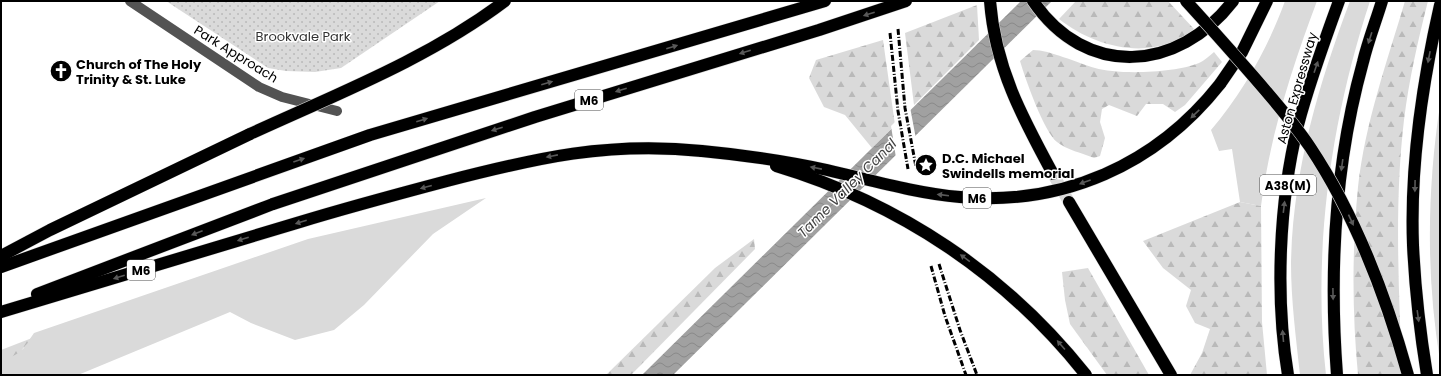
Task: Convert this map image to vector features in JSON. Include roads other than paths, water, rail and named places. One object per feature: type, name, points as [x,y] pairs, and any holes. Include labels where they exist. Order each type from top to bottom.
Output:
[{"type":"highway","points":[[1,256],[50,230],[426,51],[465,29],[505,1]]},
{"type":"highway","name":"M6","points":[[1,267],[262,173],[390,129],[825,1]]},
{"type":"highway","name":"M6","points":[[1,307],[273,204],[535,117],[819,30],[906,1]]},
{"type":"highway","points":[[990,1],[994,35],[1007,81],[1022,118],[1053,174]]},
{"type":"highway","points":[[1033,1],[1045,18],[1086,47],[1120,56],[1148,56],[1171,50],[1190,41],[1224,14],[1233,1]]},
{"type":"highway","name":"A38(M)","points":[[1186,1],[1278,105],[1310,146],[1333,184],[1368,257],[1400,346],[1408,375]]},
{"type":"highway","name":"M6","points":[[1,312],[369,201],[522,162],[569,153],[635,148],[702,151],[794,163],[919,192],[944,196],[982,198],[1024,197],[1052,192],[1084,182],[1138,158],[1164,141],[1188,120],[1220,84],[1249,41],[1267,1]]},
{"type":"highway","name":"Aston Expressway","points":[[1288,375],[1281,306],[1281,249],[1286,196],[1298,126],[1339,1]]},
{"type":"highway","points":[[1337,375],[1334,332],[1333,274],[1336,209],[1345,145],[1354,99],[1363,62],[1382,1]]},
{"type":"highway","points":[[1427,375],[1414,273],[1413,244],[1415,165],[1426,74],[1440,5]]},
{"type":"highway","name":"M6","points":[[702,151],[768,164],[826,183],[864,199],[924,230],[979,268],[1005,290],[1054,336],[1086,375]]},
{"type":"highway","points":[[1069,202],[1171,375]]},
{"type":"street","name":"Park Approach","points":[[130,1],[259,87],[282,97],[337,111]]},
{"type":"water","name":"Tame Valley Canal","points":[[1021,1],[1052,1],[673,375],[642,375]]},
{"type":"tunnel","points":[[1053,174],[1069,202]]},
{"type":"railway","points":[[898,29],[905,108],[916,167]]},
{"type":"railway","points":[[890,33],[898,111],[908,169]]},
{"type":"railway","points":[[939,264],[960,330],[977,375]]},
{"type":"railway","points":[[931,266],[945,316],[966,375]]},
{"type":"place","name":"Church of The Holy Trinity & St. Luke","points":[[61,71]]},
{"type":"place","name":"D.C. Michael Swindells memorial","points":[[926,165]]},
{"type":"park label","name":"Brookvale Park","points":[[303,36]]}]
